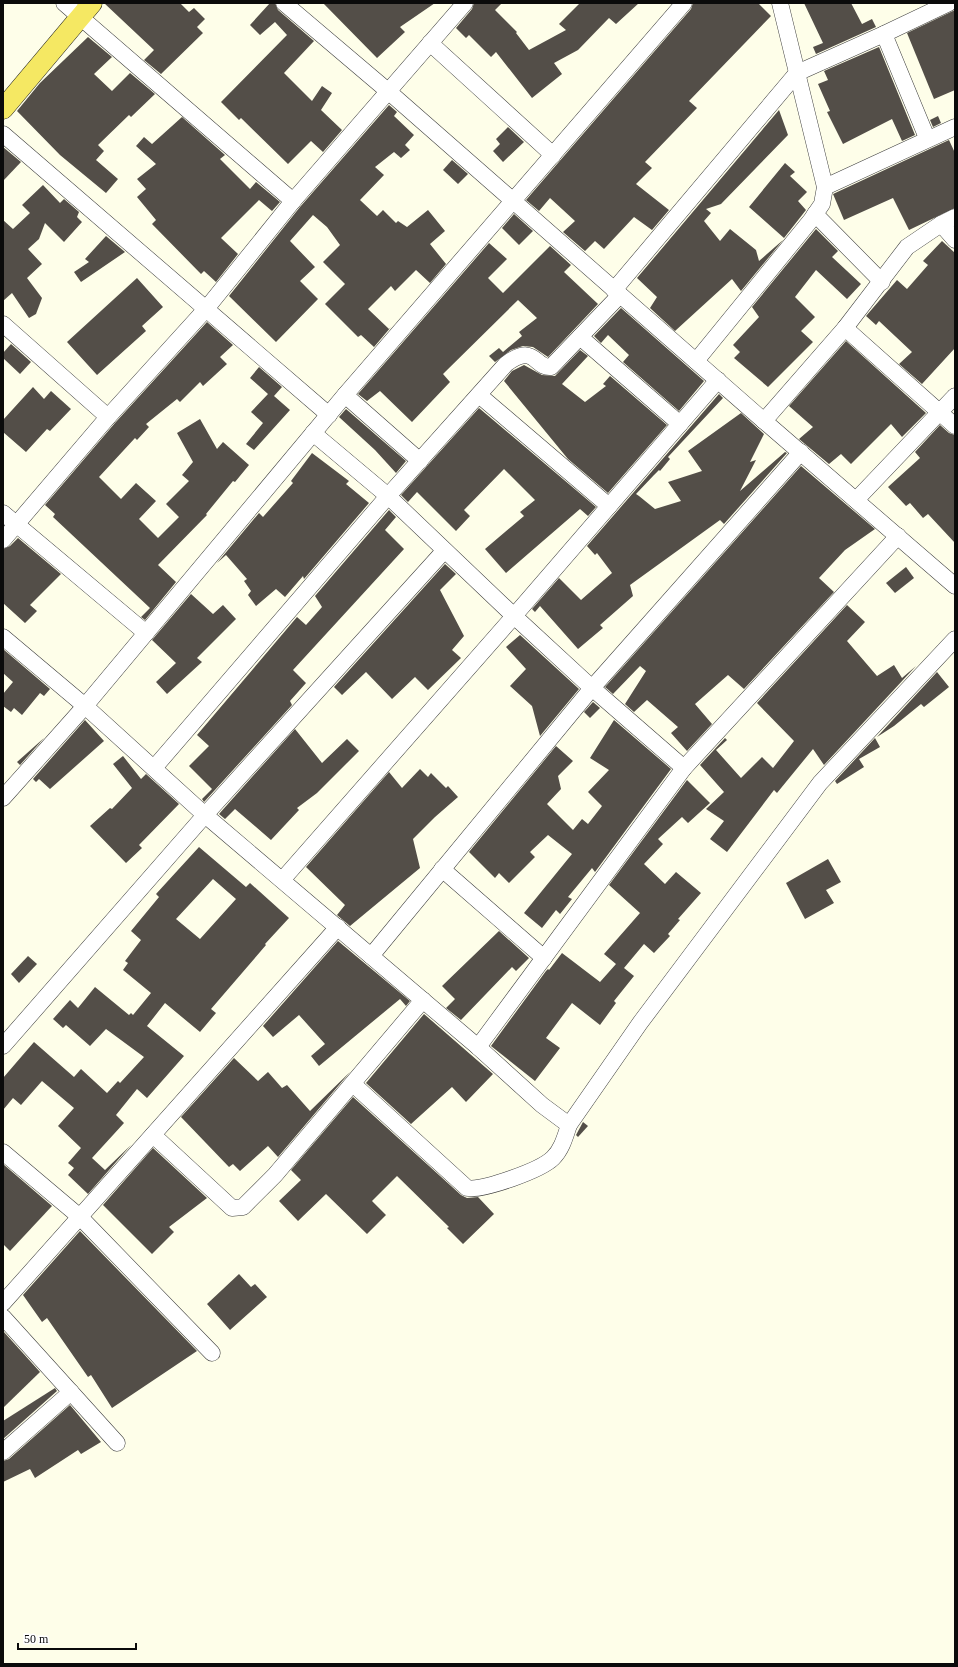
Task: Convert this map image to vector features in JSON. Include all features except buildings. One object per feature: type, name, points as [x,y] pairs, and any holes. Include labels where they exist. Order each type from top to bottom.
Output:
[{"type":"main road","points":[[3,109],[86,10]]},
{"type":"street","points":[[64,3],[86,10],[293,201]]},
{"type":"street","points":[[284,3],[389,92],[513,202],[955,586]]},
{"type":"street","points":[[3,540],[108,417],[206,309],[293,201],[465,3]]},
{"type":"street","points":[[3,798],[85,706],[345,395],[684,3]]},
{"type":"street","points":[[696,361],[822,204],[824,187],[780,3]]},
{"type":"street","points":[[154,768],[388,496],[506,364],[516,357],[527,355],[546,367],[551,367],[580,337],[797,73],[949,3]]},
{"type":"street","points":[[884,34],[927,138]]},
{"type":"street","points":[[430,43],[553,155]]},
{"type":"street","points":[[824,187],[927,138],[955,127]]},
{"type":"street","points":[[3,134],[329,415]]},
{"type":"street","points":[[815,214],[882,282]]},
{"type":"street","points":[[764,421],[846,328],[907,248],[948,221],[955,240]]},
{"type":"street","points":[[3,324],[108,417]]},
{"type":"street","points":[[846,328],[955,426]]},
{"type":"street","points":[[580,337],[680,424]]},
{"type":"street","points":[[282,879],[514,616],[718,380]]},
{"type":"street","points":[[345,395],[420,461]]},
{"type":"street","points":[[479,395],[609,506]]},
{"type":"street","points":[[856,500],[939,411],[955,396]]},
{"type":"street","points":[[313,433],[388,496],[444,551],[592,688],[684,768]]},
{"type":"street","points":[[371,956],[592,688],[801,452]]},
{"type":"street","points":[[3,513],[146,633]]},
{"type":"street","points":[[478,1047],[684,768],[898,536]]},
{"type":"street","points":[[3,1046],[205,815],[444,551]]},
{"type":"street","points":[[3,637],[85,706],[205,815],[478,1047],[542,1105],[569,1125]]},
{"type":"street","points":[[352,1084],[467,1188],[475,1189],[508,1180],[544,1165],[558,1152],[563,1143],[569,1125],[640,1023],[820,783],[955,639]]},
{"type":"street","points":[[442,869],[544,958]]},
{"type":"street","points":[[3,1303],[338,927]]},
{"type":"street","points":[[153,1135],[232,1208],[244,1207],[275,1175],[423,1000]]},
{"type":"street","points":[[3,1152],[80,1217],[212,1353]]},
{"type":"street","points":[[3,1317],[117,1443]]},
{"type":"street","points":[[3,1452],[71,1392]]}]
